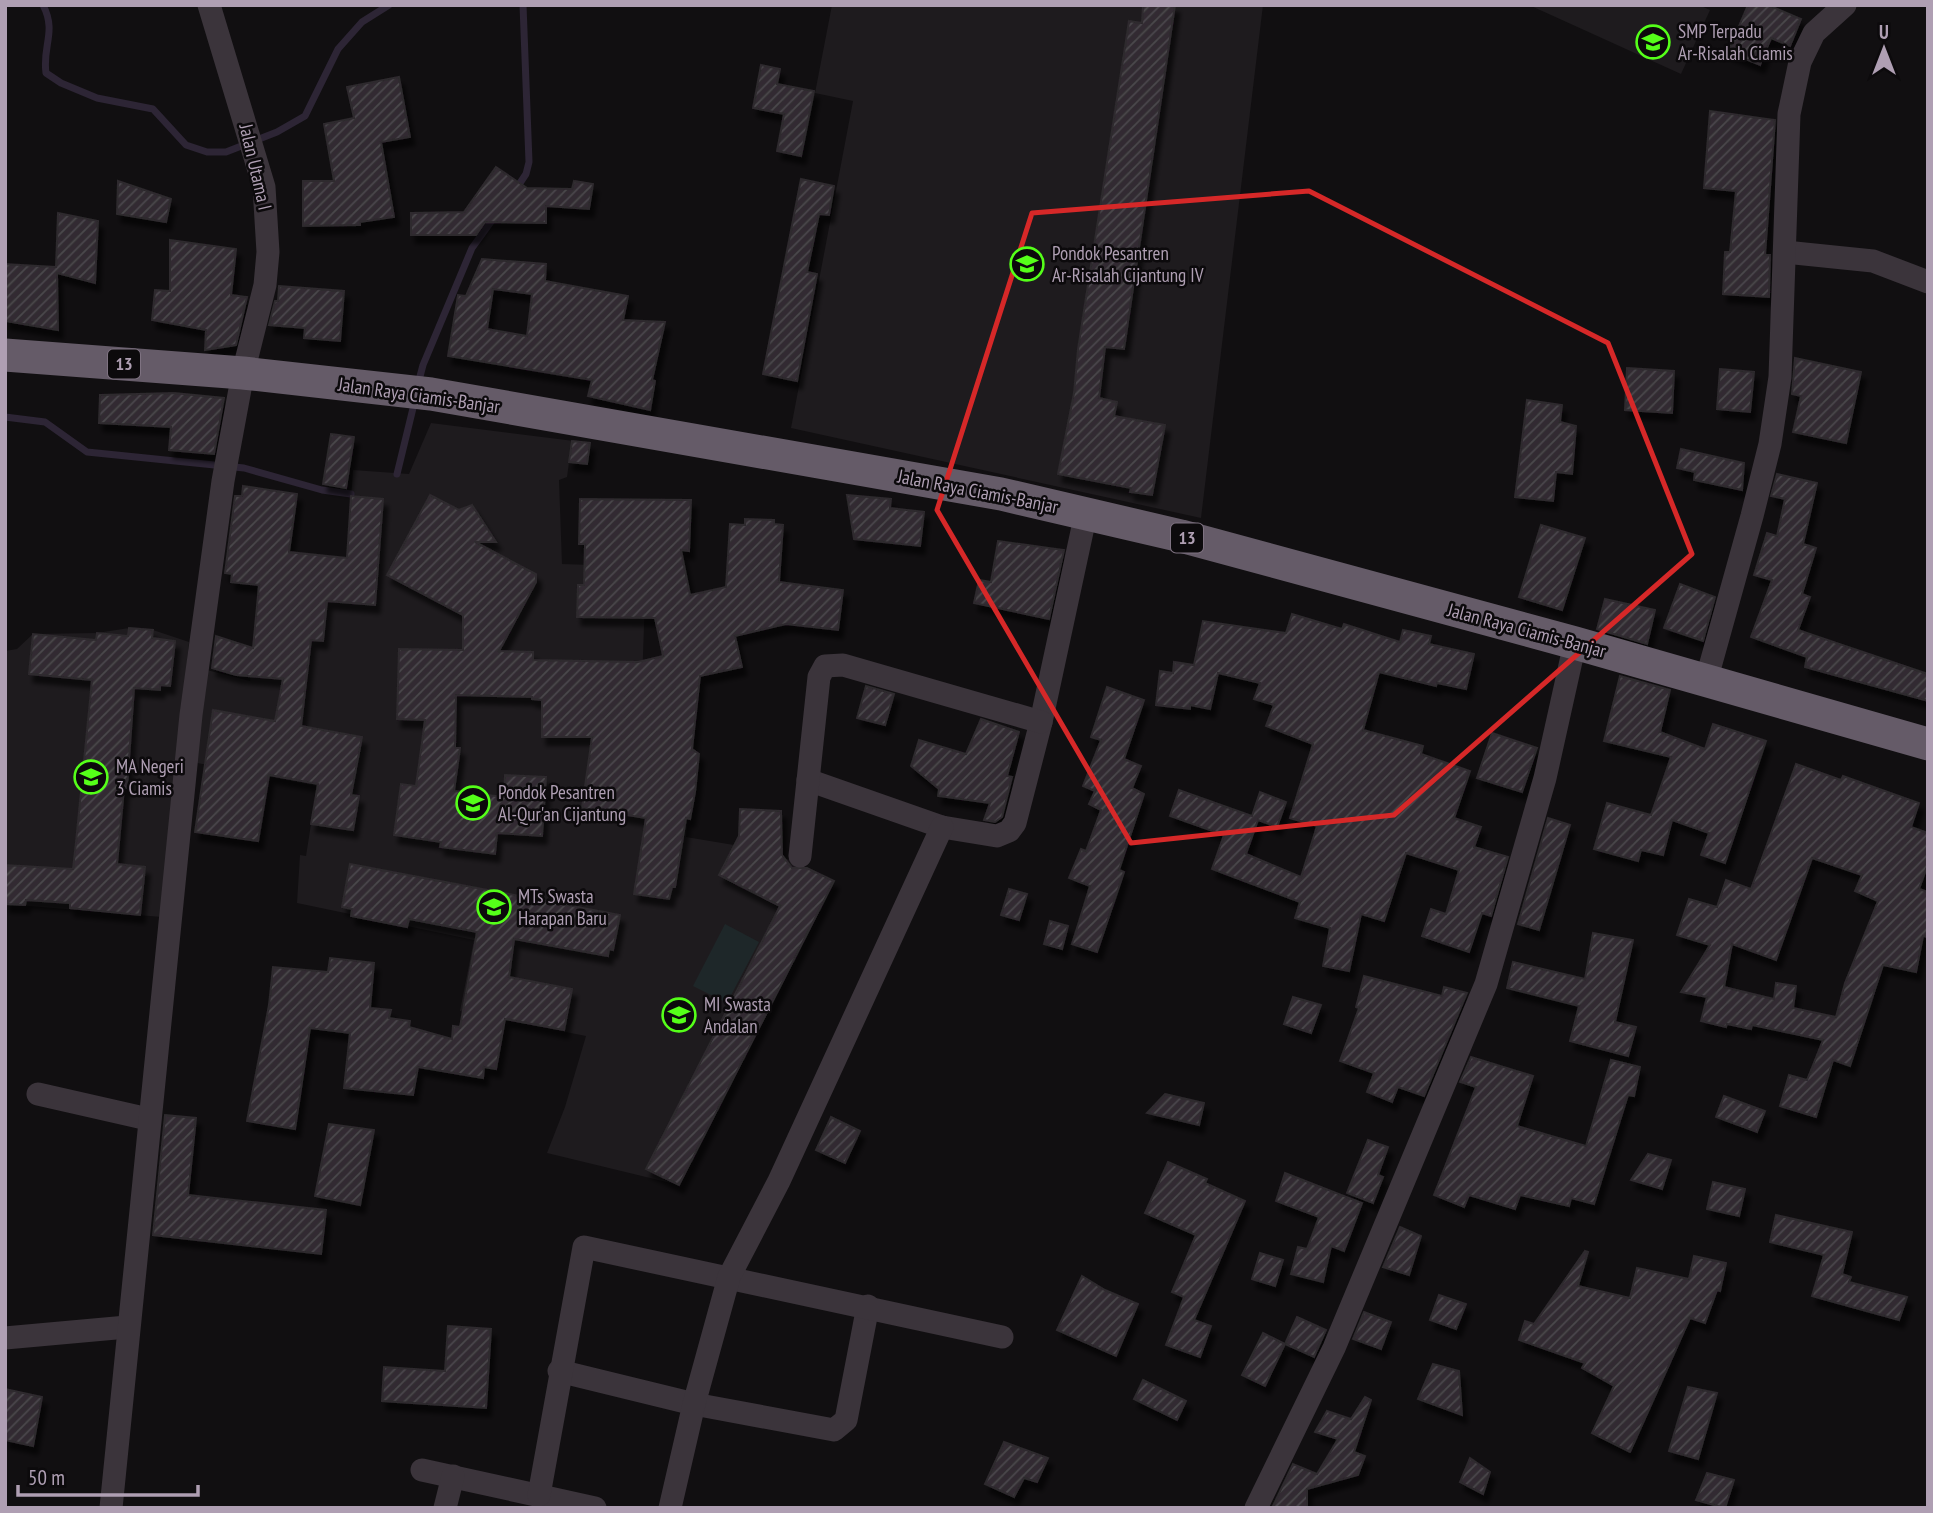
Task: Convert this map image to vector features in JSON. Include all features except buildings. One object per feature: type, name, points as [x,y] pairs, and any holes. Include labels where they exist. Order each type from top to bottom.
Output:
[{"type":"highway","name":"Jalan Raya Ciamis-Banjar","points":[[5,355],[243,373],[418,392],[1001,494],[1086,513],[1575,643],[1928,744]]},
{"type":"street","name":"Jalan Utama I","points":[[111,1508],[127,1327],[148,1119],[157,1063],[191,715],[223,481],[243,373],[265,285],[268,252],[268,211],[259,166],[209,5]]},
{"type":"street","points":[[1706,681],[1770,444],[1780,377],[1789,114],[1800,62],[1814,33],[1844,5]]},
{"type":"street","points":[[1786,252],[1873,261],[1928,282]]},
{"type":"street","points":[[808,780],[942,827],[998,836],[1009,831],[1015,823],[1041,722],[1086,513]]},
{"type":"street","points":[[1256,1508],[1335,1348],[1486,984],[1545,778],[1575,643]]},
{"type":"street","points":[[800,856],[819,677],[828,665],[843,665],[1041,722]]},
{"type":"street","points":[[670,1508],[694,1405],[729,1277],[779,1181],[942,827]]},
{"type":"street","points":[[38,1094],[148,1119]]},
{"type":"street","points":[[553,1501],[559,1371],[584,1247],[1002,1337]]},
{"type":"street","points":[[559,1371],[694,1405],[825,1430],[838,1429],[846,1420],[867,1306]]},
{"type":"street","points":[[5,1338],[127,1327]]},
{"type":"street","points":[[422,1469],[553,1501],[595,1508]]},
{"type":"street","points":[[445,1508],[453,1476]]},
{"type":"highlighted area","points":[[1309,191],[1608,343],[1692,554],[1394,815],[1131,843],[937,510],[1032,213]]},
{"type":"shaded area","name":"Pondok Pesantren Ar-Risalah Cijantung IV","points":[[832,5],[1263,5],[1201,518],[791,428],[853,101],[815,93]]},
{"type":"shaded area","name":"SMP Terpadu Ar-Risalah Ciamis","points":[[1529,5],[1699,5],[1710,10],[1681,74]]},
{"type":"shaded area","name":"Pondok Pesantren Al-Qur'an Cijantung","points":[[431,423],[590,443],[587,464],[569,462],[567,477],[559,480],[562,564],[652,567],[645,598],[640,740],[646,816],[687,822],[686,837],[734,845],[739,836],[834,881],[679,1185],[547,1153],[565,1107],[586,1036],[460,1011],[474,940],[297,903],[300,855],[306,856],[317,786],[192,762],[203,669],[250,681],[259,587],[290,553],[347,558],[353,470],[409,474]]},
{"type":"shaded area","name":"MA Negeri 3 Ciamis","points":[[129,628],[153,630],[189,642],[162,917],[5,904],[5,651],[17,649],[33,634],[97,633]]},
{"type":"shaded area","points":[[725,924],[759,942],[727,1003],[693,986]]},
{"type":"waterway","points":[[43,5],[49,23],[46,73],[61,83],[97,98],[153,109],[186,145],[207,152],[226,152],[277,132],[305,116],[338,49],[362,22],[389,5]]},
{"type":"waterway","points":[[516,189],[526,174],[529,162],[523,5]]},
{"type":"waterway","points":[[418,384],[423,365],[472,248],[496,215]]},
{"type":"waterway","points":[[397,474],[415,400]]},
{"type":"waterway","points":[[5,417],[45,422],[87,452],[244,468],[322,490],[351,494]]},
{"type":"place","name":"SMP Terpadu Ar-Risalah Ciamis","points":[[1653,42]]},
{"type":"place","name":"Pondok Pesantren Ar-Risalah Cijantung IV","points":[[1027,264]]},
{"type":"place","name":"MA Negeri 3 Ciamis","points":[[91,777]]},
{"type":"place","name":"Pondok Pesantren Al-Qur'an Cijantung","points":[[473,803]]},
{"type":"place","name":"MTs Swasta Harapan Baru","points":[[494,907]]},
{"type":"place","name":"MI Swasta Andalan","points":[[679,1015]]}]
